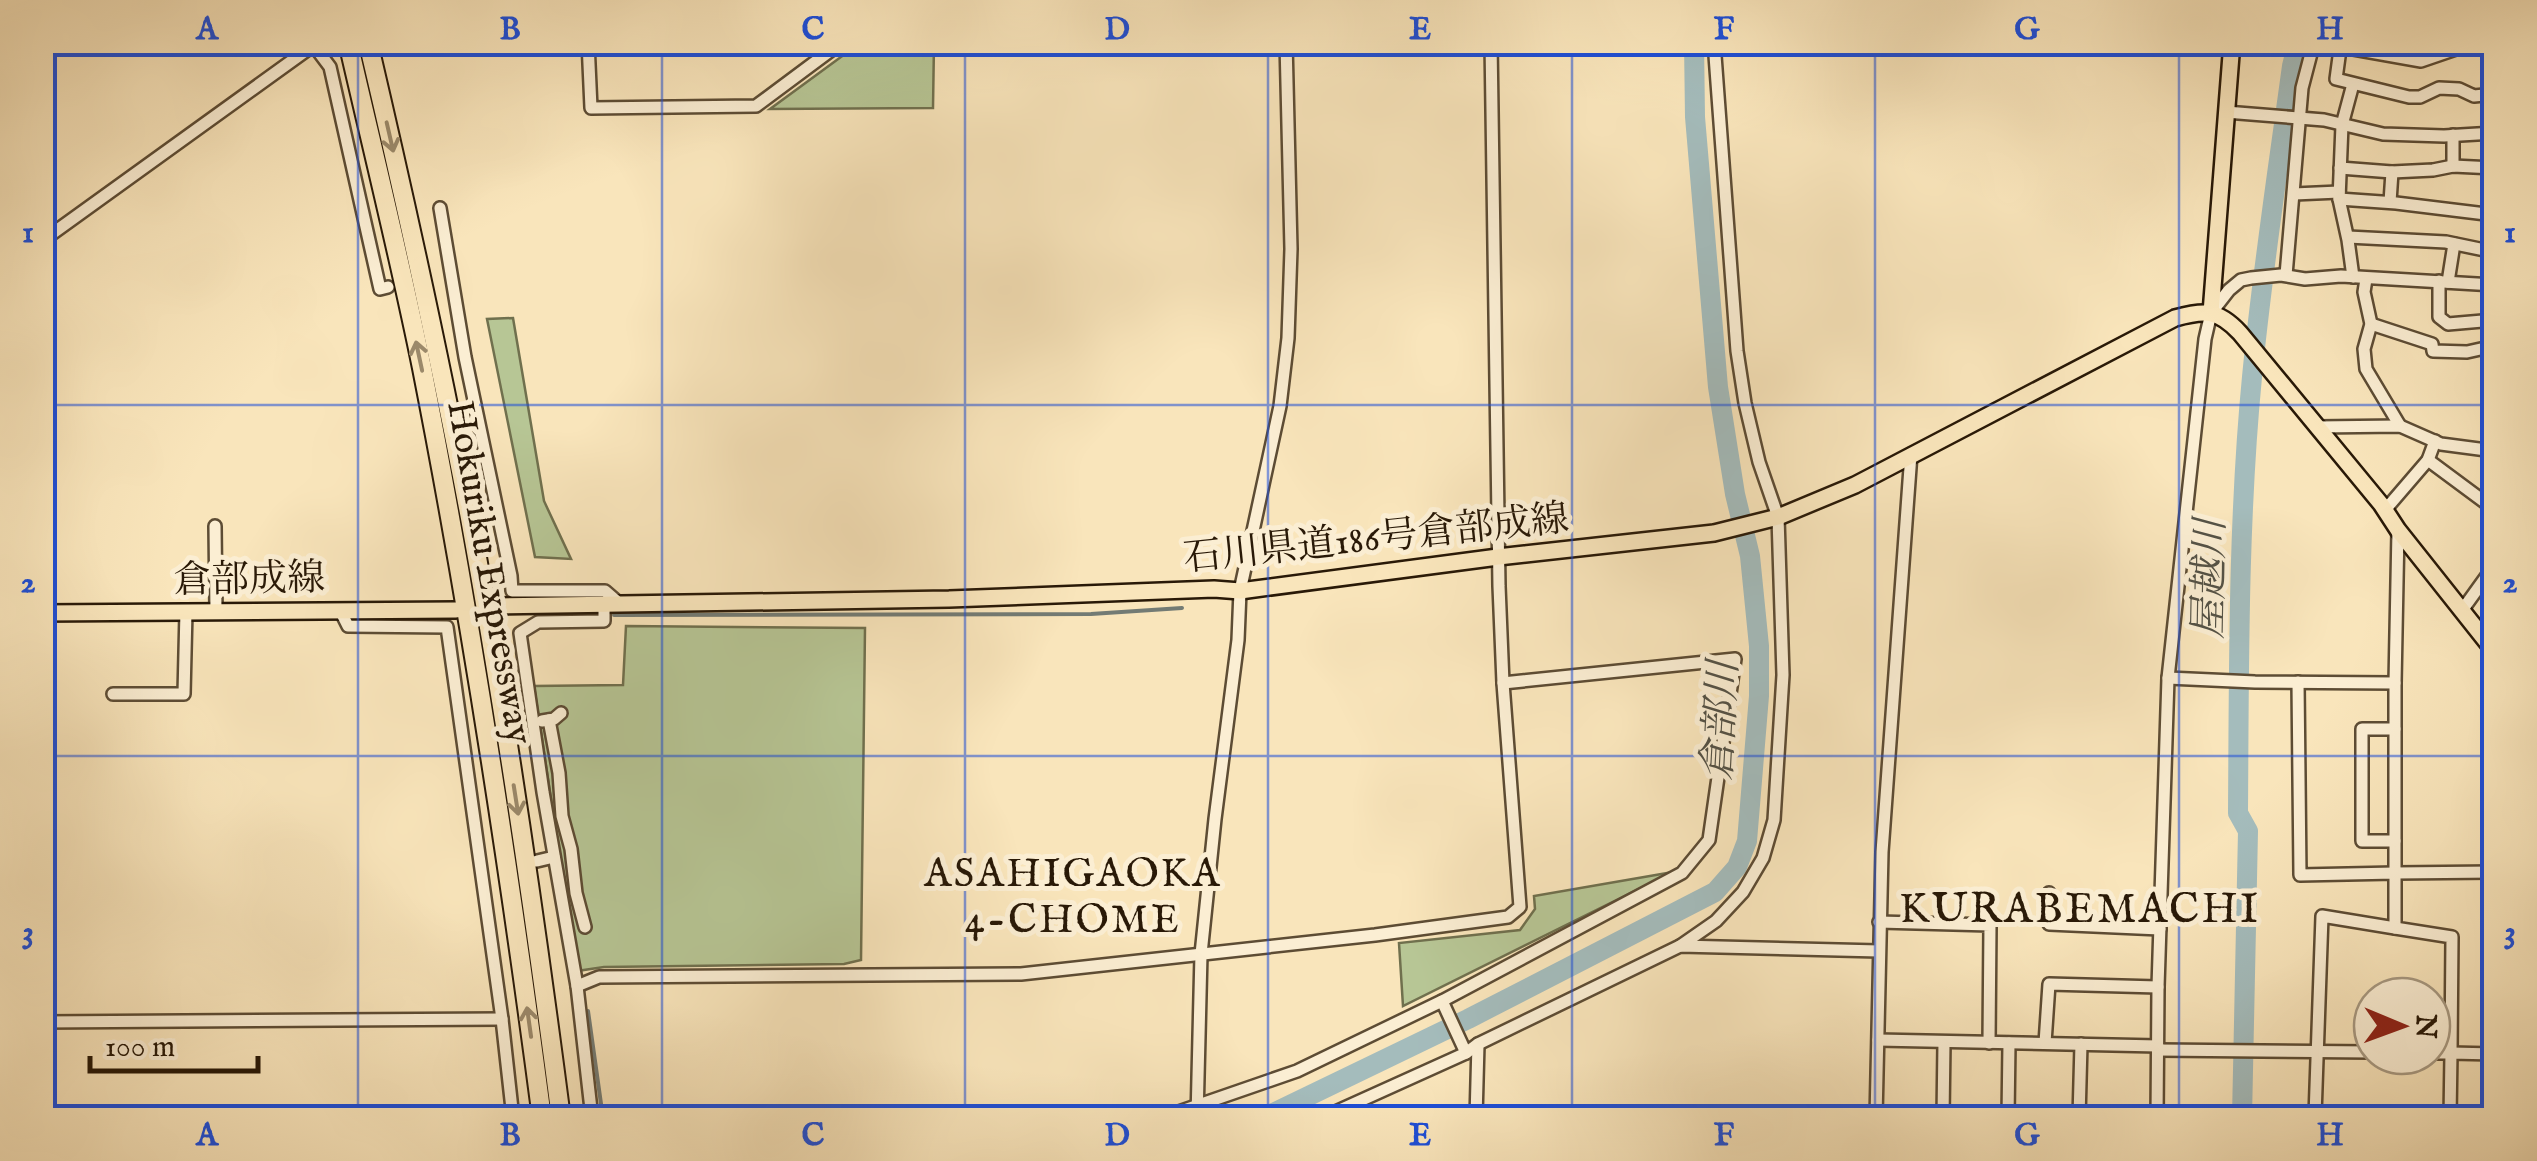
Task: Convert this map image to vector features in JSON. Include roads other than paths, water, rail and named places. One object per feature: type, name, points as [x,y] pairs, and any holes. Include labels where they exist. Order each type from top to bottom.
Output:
[{"type":"highway","name":"Hokuriku Expressway","points":[[348,42],[421,365],[450,518],[500,822],[542,1118]]},
{"type":"highway","name":"Hokuriku Expressway","points":[[368,42],[428,305],[470,519],[562,1118]]},
{"type":"main road","points":[[2232,42],[2211,313],[2228,320],[2240,333],[2494,650]]},
{"type":"main road","name":"石川県道186号倉部成線","points":[[498,606],[1240,591],[1498,556],[1714,534],[1775,518],[1855,484],[2175,318],[2211,313]]},
{"type":"main road","name":"倉部成線","points":[[42,612],[456,610]]},
{"type":"street","points":[[588,42],[591,108],[756,106],[842,42]]},
{"type":"street","points":[[1198,1118],[1201,954],[1238,640],[1240,591],[1280,406],[1288,338],[1286,42]]},
{"type":"street","points":[[577,986],[598,977],[1021,974],[1376,935],[1508,917],[1520,906],[1502,683],[1491,42]]},
{"type":"street","points":[[1322,1118],[1680,946],[1716,921],[1743,892],[1763,858],[1774,820],[1783,675],[1775,518],[1748,418],[1737,350],[1714,42]]},
{"type":"street","points":[[2283,275],[2302,88],[2314,42],[2420,61],[2459,48],[2492,44],[2494,63]]},
{"type":"street","points":[[42,242],[316,44],[330,68],[380,289],[388,287]]},
{"type":"street","points":[[2340,45],[2336,80],[2409,97],[2420,97],[2438,88],[2474,96],[2494,94]]},
{"type":"street","points":[[2353,84],[2342,124],[2339,196],[2370,324],[2364,349],[2366,369],[2400,426]]},
{"type":"street","points":[[2226,112],[2324,120],[2383,134],[2494,133]]},
{"type":"street","points":[[2453,135],[2453,166]]},
{"type":"street","points":[[2340,168],[2392,172],[2453,166],[2494,168]]},
{"type":"street","points":[[2390,202],[2392,172]]},
{"type":"street","points":[[2294,194],[2494,215]]},
{"type":"street","points":[[440,208],[445,274],[512,592],[606,592],[612,604],[604,621],[538,622],[520,633],[577,986],[592,1118]]},
{"type":"street","points":[[2348,237],[2454,244],[2494,252]]},
{"type":"street","points":[[2454,244],[2439,317],[2448,324],[2494,320]]},
{"type":"street","points":[[2157,1118],[2168,678],[2211,313],[2240,280],[2250,278],[2341,276],[2494,286]]},
{"type":"street","points":[[2370,324],[2432,344],[2433,351],[2467,352],[2494,346]]},
{"type":"street","points":[[2317,427],[2400,426],[2440,444],[2494,450]]},
{"type":"street","points":[[2385,510],[2428,460],[2434,442]]},
{"type":"street","points":[[1876,1118],[1882,852],[1911,454]]},
{"type":"street","points":[[2428,460],[2494,509]]},
{"type":"street","points":[[215,526],[216,611]]},
{"type":"street","points":[[2396,928],[2398,530]]},
{"type":"street","points":[[2463,610],[2494,566]]},
{"type":"street","points":[[340,610],[348,626],[447,627],[513,1118]]},
{"type":"street","points":[[113,694],[184,694],[186,611]]},
{"type":"street","points":[[1162,1118],[1297,1071],[1443,1004],[1682,873],[1709,840],[1735,659],[1502,683]]},
{"type":"street","points":[[2168,678],[2395,683]]},
{"type":"street","points":[[2298,682],[2300,874],[2494,872]]},
{"type":"street","points":[[533,722],[561,713]]},
{"type":"street","points":[[549,720],[562,816],[584,927]]},
{"type":"street","points":[[2395,729],[2362,729],[2362,841],[2395,842]]},
{"type":"street","points":[[537,862],[554,857]]},
{"type":"street","points":[[481,872],[496,868]]},
{"type":"street","points":[[2049,893],[2049,924],[2160,929]]},
{"type":"street","points":[[2315,1116],[2322,916],[2452,937],[2452,976]]},
{"type":"street","points":[[1879,922],[1990,925],[1989,1042]]},
{"type":"street","points":[[1680,946],[1879,951]]},
{"type":"street","points":[[2045,1042],[2049,984],[2158,988]]},
{"type":"street","points":[[1443,1004],[1464,1049]]},
{"type":"street","points":[[42,1022],[502,1019]]},
{"type":"street","points":[[1878,1040],[2352,1052]]},
{"type":"street","points":[[1943,1118],[1944,1042]]},
{"type":"street","points":[[2008,1118],[2010,1043]]},
{"type":"street","points":[[1476,1118],[1478,1044]]},
{"type":"street","points":[[2079,1118],[2081,1044]]},
{"type":"street","points":[[2452,1053],[2494,1054]]},
{"type":"street","points":[[2450,1118],[2451,1076]]},
{"type":"waterway","name":"倉部川","points":[[1263,1118],[1468,1019],[1715,892],[1737,867],[1747,841],[1759,696],[1759,646],[1750,556],[1735,494],[1718,387],[1695,117],[1694,42]]},
{"type":"waterway","name":"屋越川","points":[[2242,1118],[2248,831],[2238,813],[2244,485],[2260,299],[2298,42]]},
{"type":"waterway","points":[[614,615],[1091,614],[1182,608]]},
{"type":"waterway","points":[[588,1011],[603,1118]]},
{"type":"district","name":"ASAHIGAOKA 4-CHOME","points":[[1073,895]]},
{"type":"district","name":"KURABEMACHI","points":[[2080,907]]}]
